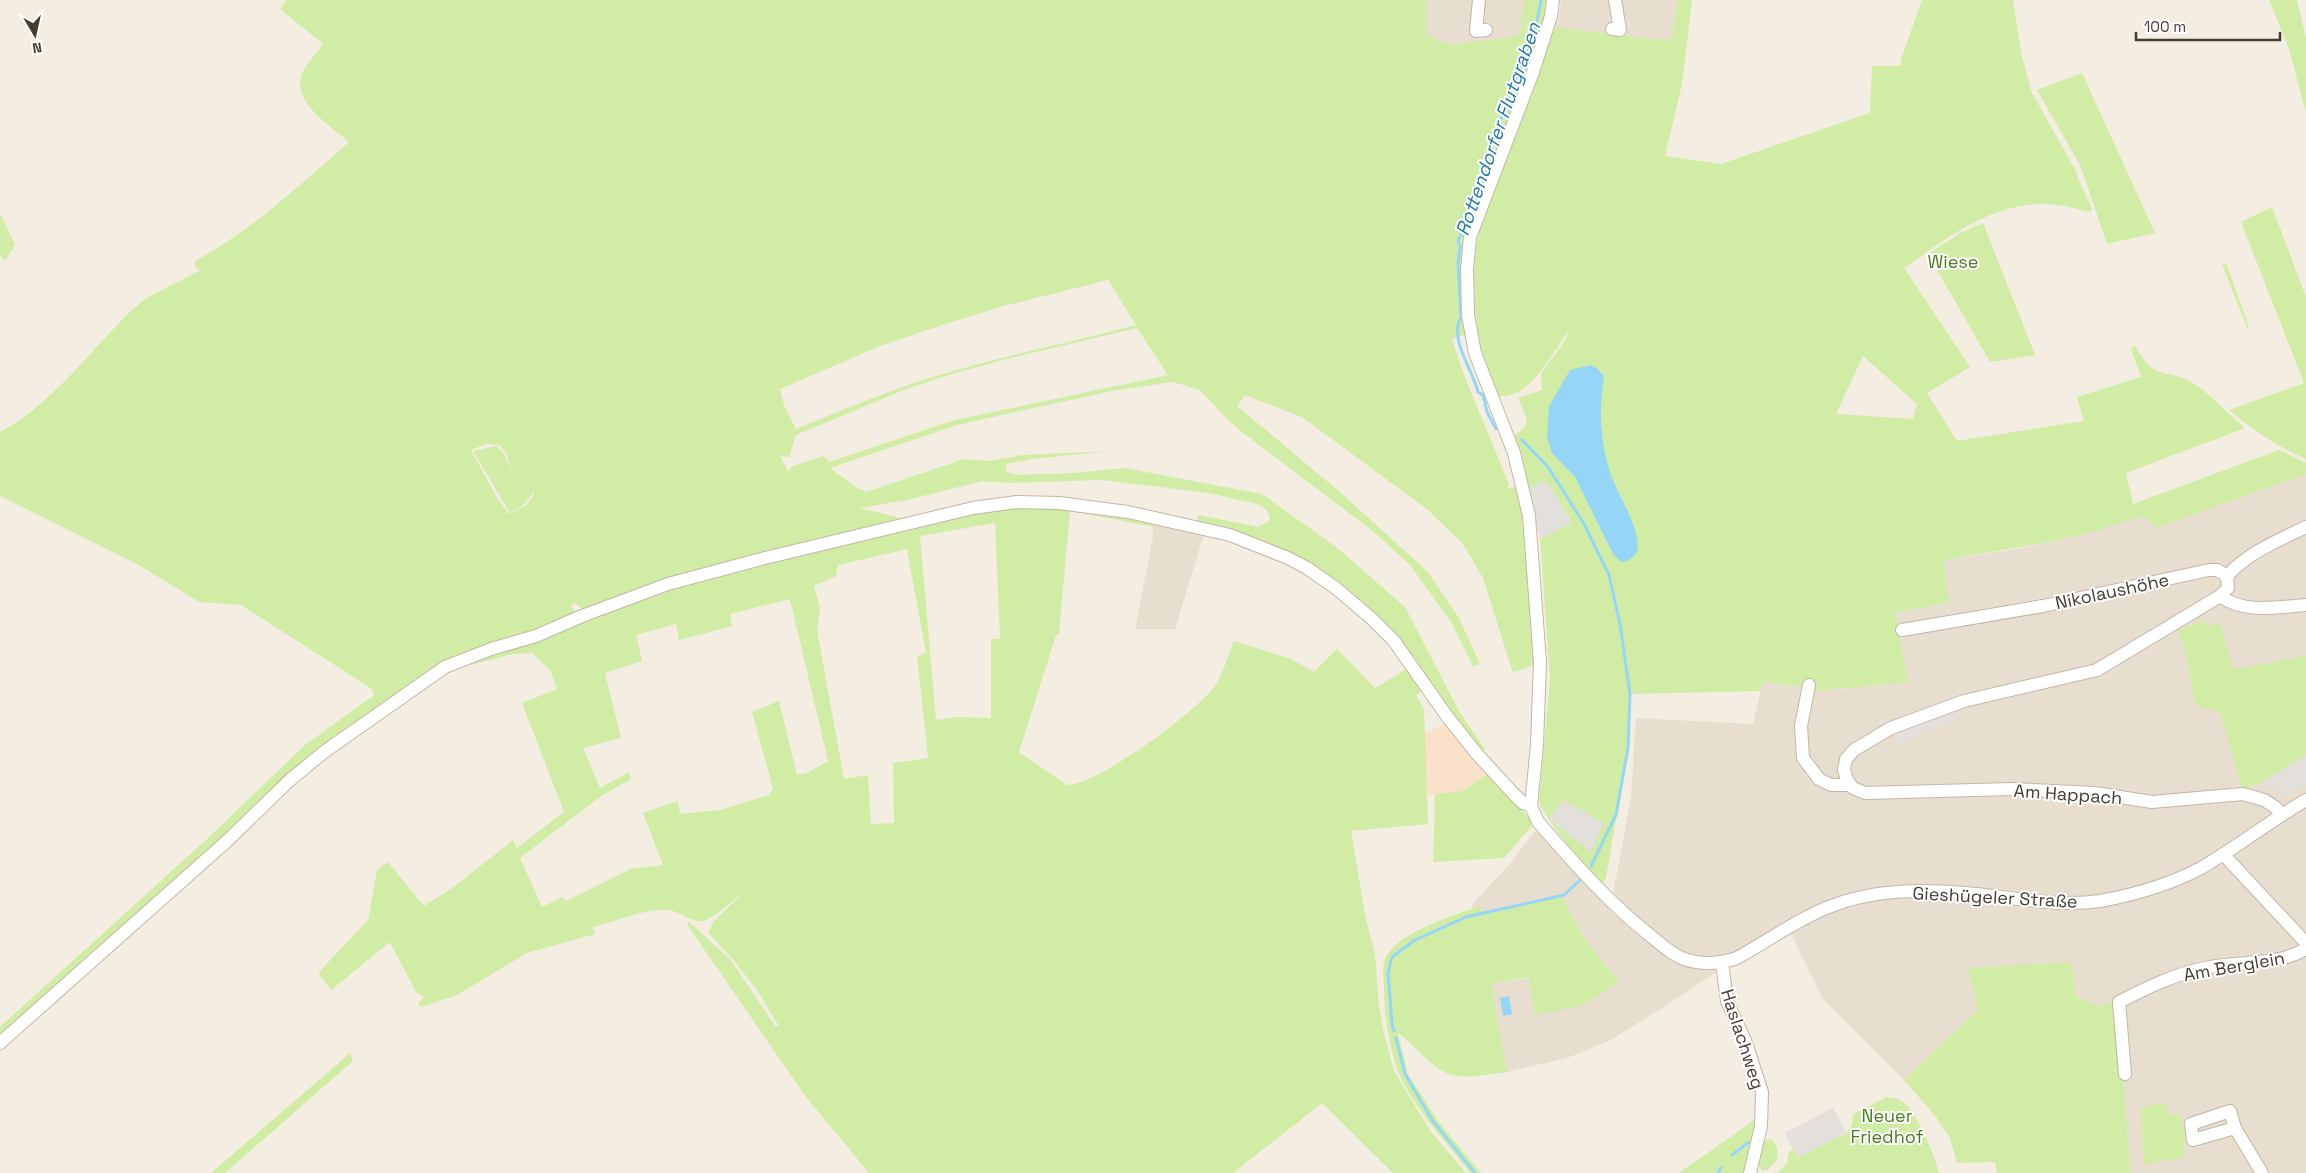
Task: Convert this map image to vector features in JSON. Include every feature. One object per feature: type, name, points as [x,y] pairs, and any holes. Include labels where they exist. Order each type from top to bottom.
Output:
[{"type":"street","points":[[1476,31],[1479,0]]},
{"type":"street","points":[[1534,813],[1540,662],[1531,534],[1523,484],[1514,453],[1475,353],[1468,315],[1467,269],[1470,237],[1533,72],[1551,16],[1553,0]]},
{"type":"street","points":[[1615,0],[1619,30]]},
{"type":"street","name":"Gieshügeler Straße","points":[[0,1042],[227,841],[290,780],[324,752],[445,667],[491,649],[536,636],[616,603],[692,577],[973,508],[1017,502],[1059,503],[1128,512],[1230,535],[1266,548],[1307,568],[1337,589],[1394,641],[1476,754],[1534,813],[1580,868],[1616,906],[1668,950],[1682,958],[1701,963],[1722,963],[1737,958],[1826,908],[1857,898],[1883,893],[1946,891],[2055,903],[2100,900],[2168,882],[2200,868],[2306,800]]},
{"type":"street","points":[[1850,785],[1844,770],[1849,754],[1891,728],[1964,701],[2097,670],[2220,596],[2228,588],[2227,576],[2236,566],[2306,527]]},
{"type":"street","name":"Nikolaushöhe","points":[[1902,630],[2050,605],[2209,570],[2217,570],[2227,576]]},
{"type":"street","points":[[2220,596],[2231,604],[2248,608],[2306,605]]},
{"type":"street","name":"Am Happach","points":[[1809,685],[1801,726],[1802,758],[1819,779],[1831,785],[1850,785],[1858,791],[1865,793],[2011,789],[2095,793],[2152,802],[2243,794],[2264,800],[2275,807],[2282,815]]},
{"type":"street","points":[[2223,854],[2306,942]]},
{"type":"street","name":"Am Berglein","points":[[2125,1074],[2119,1002],[2161,982],[2195,970],[2227,964],[2289,958],[2306,949]]},
{"type":"street","name":"Haslachweg","points":[[1722,963],[1727,1001],[1746,1044],[1762,1092],[1761,1126],[1750,1173]]},
{"type":"street","points":[[2235,1128],[2262,1173]]},
{"type":"shaded area","points":[[1427,0],[1524,0],[1520,36],[1450,45],[1427,35]]},
{"type":"shaded area","points":[[1561,0],[1678,0],[1671,41],[1557,28]]},
{"type":"shaded area","points":[[2306,474],[2306,1173],[2130,1173],[2119,1002],[2097,1006],[2076,996],[2070,962],[1978,1010],[1904,1080],[1823,999],[1786,924],[1687,992],[1611,1040],[1567,1058],[1507,1072],[1490,984],[1528,978],[1536,1014],[1580,1006],[1619,982],[1585,939],[1561,896],[1481,913],[1473,908],[1472,904],[1510,864],[1534,832],[1538,831],[1614,913],[1623,905],[1614,893],[1614,889],[1631,798],[1636,718],[1753,724],[1763,682],[1808,688],[1808,692],[1908,682],[1895,612],[1949,603],[1944,560],[2022,548],[2081,535],[2143,515],[2156,528]]},
{"type":"shaded area","points":[[1543,481],[1551,488],[1571,523],[1540,539],[1529,490]]},
{"type":"shaded area","points":[[1152,522],[1204,534],[1175,629],[1135,629],[1153,537]]},
{"type":"shaded area","points":[[1952,710],[1956,721],[1898,744],[1893,734]]},
{"type":"shaded area","points":[[1446,724],[1488,774],[1462,791],[1427,795],[1424,733]]},
{"type":"shaded area","points":[[2306,755],[2306,783],[2283,798],[2274,785],[2266,790],[2262,783]]},
{"type":"shaded area","points":[[1563,800],[1604,823],[1591,852],[1549,819]]},
{"type":"shaded area","points":[[1833,1108],[1846,1132],[1798,1158],[1785,1133]]},
{"type":"green space","points":[[286,0],[1427,0],[1427,35],[1450,45],[1519,36],[1524,0],[1550,0],[1548,14],[1471,214],[1466,234],[1466,334],[1452,339],[1509,485],[1506,489],[1519,486],[1526,515],[1536,664],[1513,673],[1483,578],[1463,544],[1428,510],[1302,417],[1245,395],[1237,406],[1341,493],[1427,571],[1459,618],[1480,664],[1473,666],[1451,622],[1410,565],[1374,532],[1238,429],[1200,390],[1173,382],[1111,391],[957,425],[830,468],[857,488],[866,492],[964,459],[989,461],[1023,455],[1111,451],[1031,459],[1006,464],[1006,471],[1016,475],[1073,473],[1125,468],[1262,494],[1336,547],[1405,607],[1460,713],[1485,749],[1481,751],[1461,729],[1414,661],[1314,569],[1196,524],[1198,515],[1259,527],[1270,520],[1268,512],[1261,505],[1209,493],[1102,480],[1010,483],[983,481],[907,500],[860,508],[908,520],[584,611],[575,603],[571,606],[576,614],[534,634],[494,644],[366,718],[0,1042],[0,1027],[208,838],[305,745],[374,695],[372,689],[241,605],[199,602],[139,565],[0,496],[0,432],[18,421],[53,393],[132,310],[148,297],[201,270],[196,269],[195,261],[256,221],[349,142],[308,105],[300,86],[303,72],[323,44],[280,9]],"holes":[[[1108,280],[1136,325],[936,376],[883,394],[796,429],[784,405],[780,389],[880,346],[1000,307]],[[1137,328],[1168,375],[951,421],[829,462],[824,456],[793,466],[788,471],[780,456],[789,457],[796,435],[904,390],[1006,359]],[[486,444],[499,445],[506,453],[512,471],[504,454],[497,446],[473,451],[510,513],[523,505],[534,492],[534,495],[526,505],[509,514],[497,498],[471,450]]]},
{"type":"green space","points":[[1678,0],[1692,0],[1682,84],[1665,156],[1721,164],[1870,113],[1872,66],[1901,66],[1901,59],[1922,0],[2013,0],[2021,52],[2031,91],[2078,175],[2075,176],[2077,176],[2092,209],[2090,212],[2057,205],[2037,204],[2018,206],[2000,211],[1950,236],[1904,268],[1970,367],[1927,393],[1957,441],[2084,421],[2077,397],[2141,377],[2131,349],[2135,345],[2149,366],[2156,371],[2180,377],[2199,387],[2245,428],[2126,473],[2133,504],[2279,450],[2306,463],[2306,474],[2156,528],[2144,516],[2081,535],[1944,560],[1949,603],[1895,612],[1908,682],[1807,692],[1808,688],[1763,682],[1761,691],[1630,694],[1628,748],[1606,877],[1603,883],[1568,846],[1549,820],[1539,802],[1550,678],[1540,539],[1571,522],[1551,488],[1543,481],[1529,490],[1515,435],[1524,428],[1527,419],[1518,398],[1542,390],[1541,373],[1565,341],[1569,331],[1535,378],[1519,391],[1499,396],[1485,360],[1477,330],[1474,296],[1476,247],[1479,232],[1539,75],[1557,22],[1558,28],[1671,41]],"holes":[[[1863,356],[1917,404],[1913,419],[1836,414]]]},
{"type":"green space","points":[[2269,0],[2297,0],[2306,38],[2306,113],[2289,49]]},
{"type":"green space","points":[[2082,73],[2155,233],[2107,244],[2081,167],[2037,90]]},
{"type":"green space","points":[[2272,207],[2306,297],[2306,459],[2266,438],[2229,410],[2304,383],[2241,222]]},
{"type":"green space","points":[[0,213],[15,245],[5,261],[0,254]]},
{"type":"green space","name":"Wiese","points":[[1983,223],[2035,355],[1990,362],[1928,254],[1960,233]]},
{"type":"green space","points":[[2226,263],[2248,324],[2248,330],[2222,264]]},
{"type":"green space","points":[[1056,504],[1152,522],[1154,527],[1070,511],[1059,634],[1056,635],[1019,752],[1067,785],[1081,782],[1123,760],[1170,727],[1190,710],[1216,684],[1224,669],[1234,641],[1291,659],[1314,672],[1337,649],[1375,688],[1410,667],[1424,689],[1416,695],[1424,709],[1428,824],[1351,831],[1365,915],[1375,955],[1383,1030],[1394,1071],[1431,1132],[1466,1173],[1393,1173],[1322,1103],[1233,1173],[869,1173],[806,1097],[688,926],[688,921],[730,959],[775,1026],[779,1026],[757,990],[708,932],[713,922],[742,894],[704,921],[696,921],[673,911],[660,910],[641,913],[593,927],[595,934],[527,953],[455,996],[421,1007],[418,1003],[424,997],[416,992],[390,942],[331,990],[318,973],[368,920],[377,870],[388,862],[424,906],[454,887],[513,840],[517,848],[564,812],[522,703],[557,689],[550,670],[532,653],[513,654],[471,665],[469,661],[668,588],[967,513]],"holes":[[[995,523],[1000,639],[991,639],[991,718],[956,717],[936,720],[920,536]],[[907,549],[926,653],[917,656],[928,758],[893,763],[894,823],[871,824],[868,775],[844,779],[817,630],[820,608],[814,586],[836,576],[838,565]],[[790,599],[828,761],[807,773],[797,775],[779,701],[752,712],[773,788],[769,795],[720,810],[680,814],[678,801],[643,813],[663,865],[631,869],[566,901],[563,897],[542,907],[520,858],[601,796],[631,779],[629,772],[600,788],[583,748],[621,738],[605,673],[642,661],[636,635],[676,624],[679,640],[732,626],[730,614]]]},
{"type":"green space","points":[[2203,621],[2208,626],[2220,624],[2233,670],[2306,656],[2306,755],[2260,783],[2242,788],[2220,712],[2195,705],[2187,658],[2178,630]]},
{"type":"green space","points":[[1488,774],[1531,820],[1531,827],[1504,858],[1433,862],[1435,794],[1462,791]]},
{"type":"green space","points":[[1561,896],[1585,939],[1619,982],[1581,1006],[1535,1015],[1528,977],[1491,984],[1507,1072],[1480,1076],[1453,1075],[1431,1063],[1398,1033],[1408,1074],[1438,1121],[1481,1173],[1470,1173],[1421,1111],[1404,1085],[1398,1071],[1386,1019],[1383,971],[1385,958],[1405,938],[1429,925],[1456,914],[1480,906],[1482,913]]},
{"type":"green space","points":[[2071,962],[2076,996],[2097,1006],[2119,1002],[2130,1173],[1997,1173],[1995,1162],[1957,1163],[1950,1138],[1936,1117],[1904,1080],[1978,1010],[1968,968]]},
{"type":"green space","points":[[350,1053],[353,1061],[225,1173],[211,1173]]},
{"type":"green space","name":"Neuer Friedhof","points":[[1887,1097],[1898,1099],[1905,1103],[1918,1121],[1939,1173],[1778,1173],[1787,1163],[1789,1152],[1793,1149],[1798,1157],[1846,1133],[1852,1125],[1853,1114]]},
{"type":"green space","points":[[2166,1104],[2167,1115],[2180,1114],[2185,1130],[2184,1157],[2144,1164],[2141,1107]]},
{"type":"green space","points":[[1756,1119],[1755,1133],[1745,1173],[1679,1173]]},
{"type":"green space","points":[[1770,1139],[1776,1145],[1777,1160],[1768,1170],[1762,1170],[1756,1163],[1761,1142]]},
{"type":"water","points":[[1591,365],[1598,369],[1604,377],[1601,423],[1606,458],[1612,478],[1634,525],[1638,545],[1637,552],[1633,557],[1621,562],[1613,554],[1575,477],[1552,453],[1547,437],[1549,406],[1570,370]]},
{"type":"water","points":[[1509,996],[1512,1014],[1503,1016],[1500,998]]},
{"type":"waterway","name":"Rottendorfer Flutgraben","points":[[1496,429],[1487,412],[1483,395],[1478,392],[1460,345],[1458,335],[1458,326],[1461,318],[1458,263],[1460,247],[1458,241],[1465,224],[1463,218],[1467,213],[1499,123],[1529,47],[1541,0]]},
{"type":"waterway","name":"Rottendorfer Flutgraben","points":[[1522,440],[1548,467],[1583,522],[1609,575],[1620,624],[1630,694],[1628,748],[1616,815],[1591,866]]},
{"type":"waterway","name":"Rottendorfer Flutgraben","points":[[1394,1031],[1388,973],[1392,957],[1415,940],[1466,917],[1564,895],[1580,880]]},
{"type":"waterway","name":"Rottendorfer Flutgraben","points":[[1396,1038],[1405,1074],[1432,1120],[1475,1173]]},
{"type":"waterway","points":[[1732,1155],[1749,1142]]},
{"type":"waterway","points":[[1718,1173],[1721,1168]]}]
